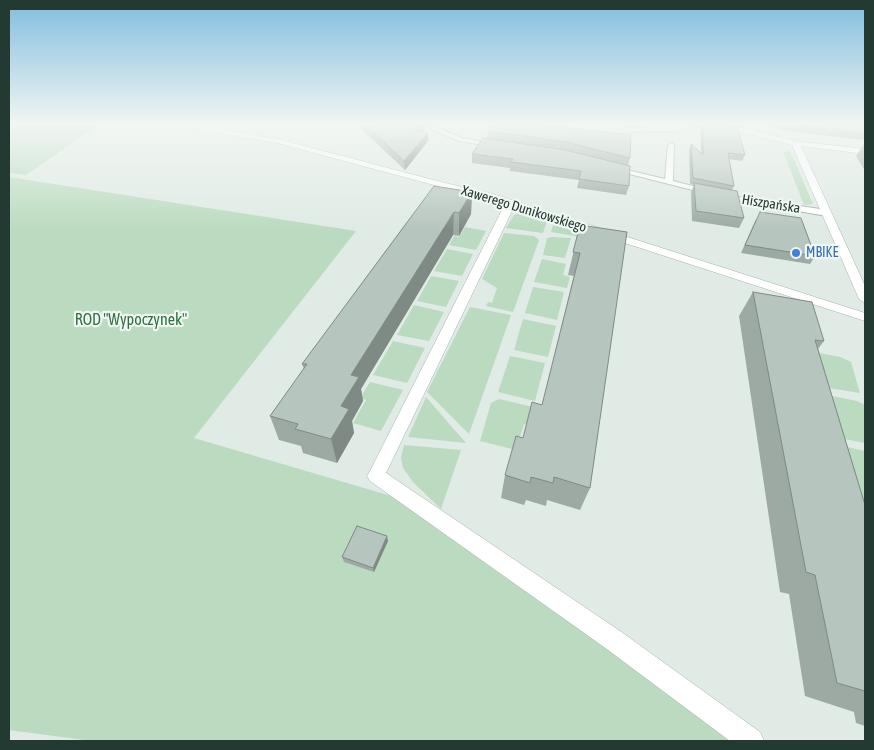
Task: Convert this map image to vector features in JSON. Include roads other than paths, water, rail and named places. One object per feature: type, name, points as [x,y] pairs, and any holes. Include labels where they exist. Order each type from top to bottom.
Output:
[{"type":"street","name":"Xawerego Dunikowskiego","points":[[351,160],[511,202],[865,317]]},
{"type":"street","points":[[803,160],[865,299]]},
{"type":"street","points":[[511,202],[376,476],[612,639],[752,741]]},
{"type":"lane","points":[[669,183],[670,160]]},
{"type":"lane","name":"Hiszpańska","points":[[602,165],[732,198],[827,213]]},
{"type":"place","name":"MBIKE","points":[[796,253]]},
{"type":"park label","name":"ROD \"Wypoczynek\"","points":[[131,320]]}]
